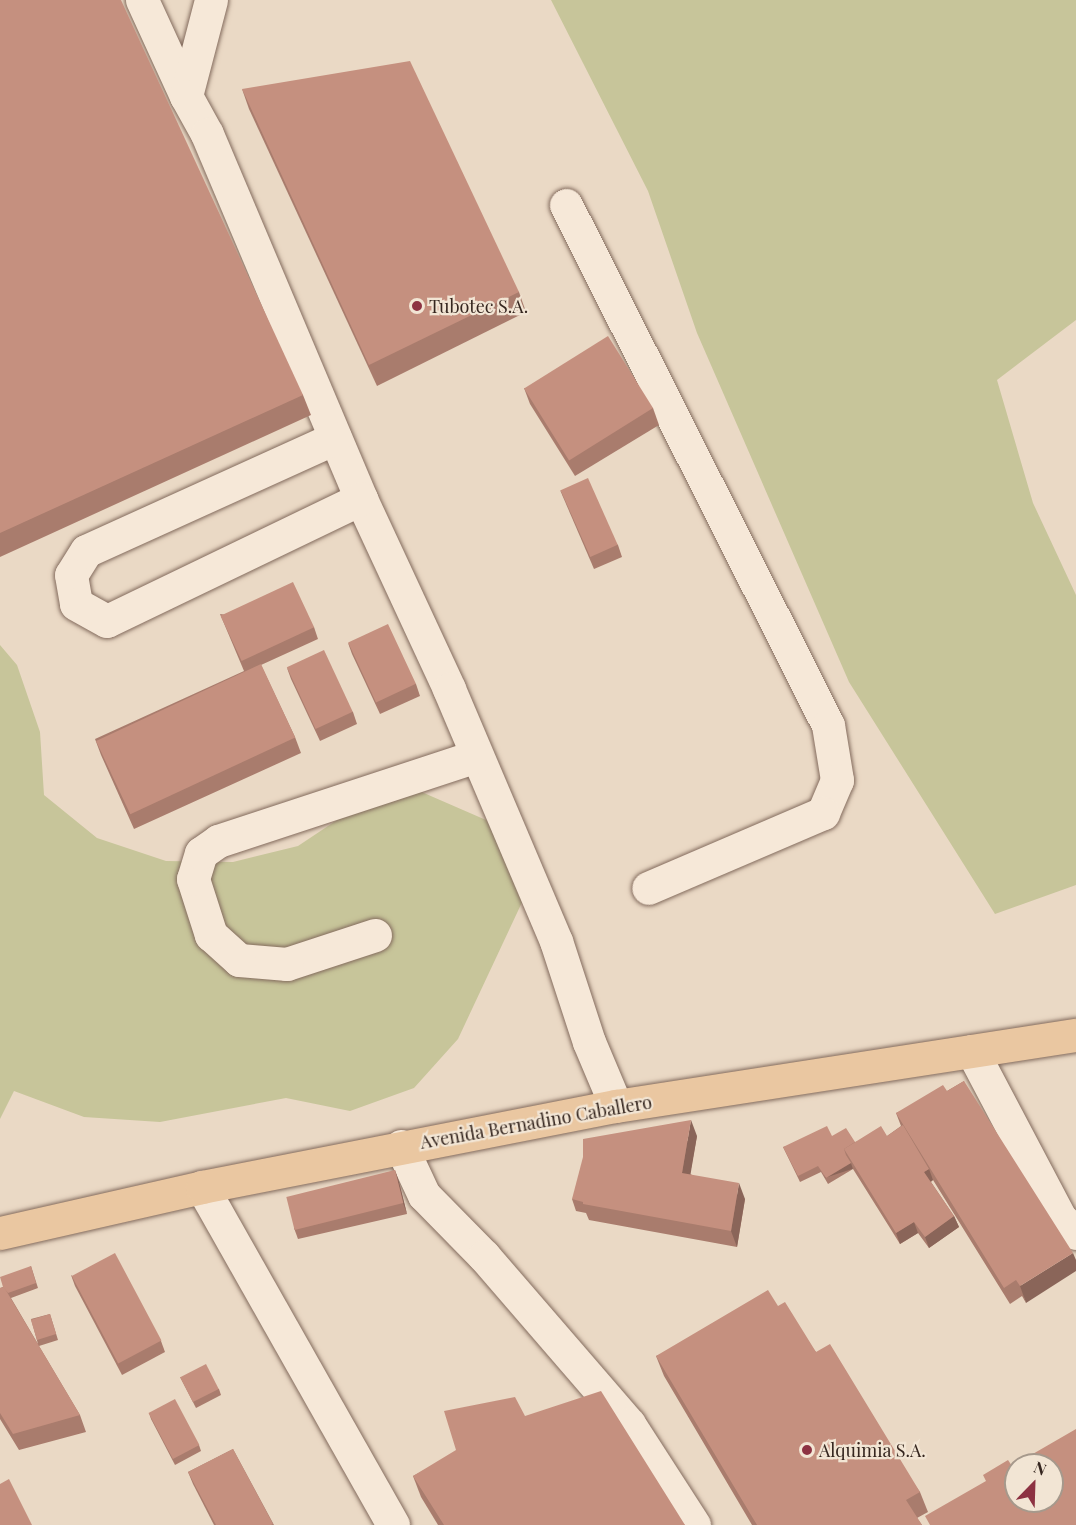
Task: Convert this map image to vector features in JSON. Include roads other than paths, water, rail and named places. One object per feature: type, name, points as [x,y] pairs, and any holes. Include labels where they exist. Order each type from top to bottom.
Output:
[{"type":"main road","name":"Avenida Bernadino Caballero","points":[[0,1233],[202,1187],[401,1146],[616,1106],[1076,1035]]},
{"type":"street","points":[[142,0],[186,96],[207,134],[361,499],[449,689],[556,941],[589,1042],[616,1106]]},
{"type":"street","points":[[186,96],[210,0]]},
{"type":"street","points":[[566,205],[828,725],[837,780],[823,813],[648,888]]},
{"type":"street","points":[[335,438],[86,551],[71,575],[76,604],[108,621],[361,499]]},
{"type":"street","points":[[375,935],[287,964],[239,960],[211,935],[193,879],[201,853],[218,841],[476,756]]},
{"type":"street","points":[[972,1051],[1060,1218],[1076,1233]]},
{"type":"street","points":[[401,1146],[424,1195],[484,1256],[628,1424],[694,1525]]},
{"type":"street","points":[[202,1187],[393,1525]]},
{"type":"place","name":"Tubotec S.A.","points":[[417,306]]},
{"type":"place","name":"Alquimia S.A.","points":[[807,1450]]}]
